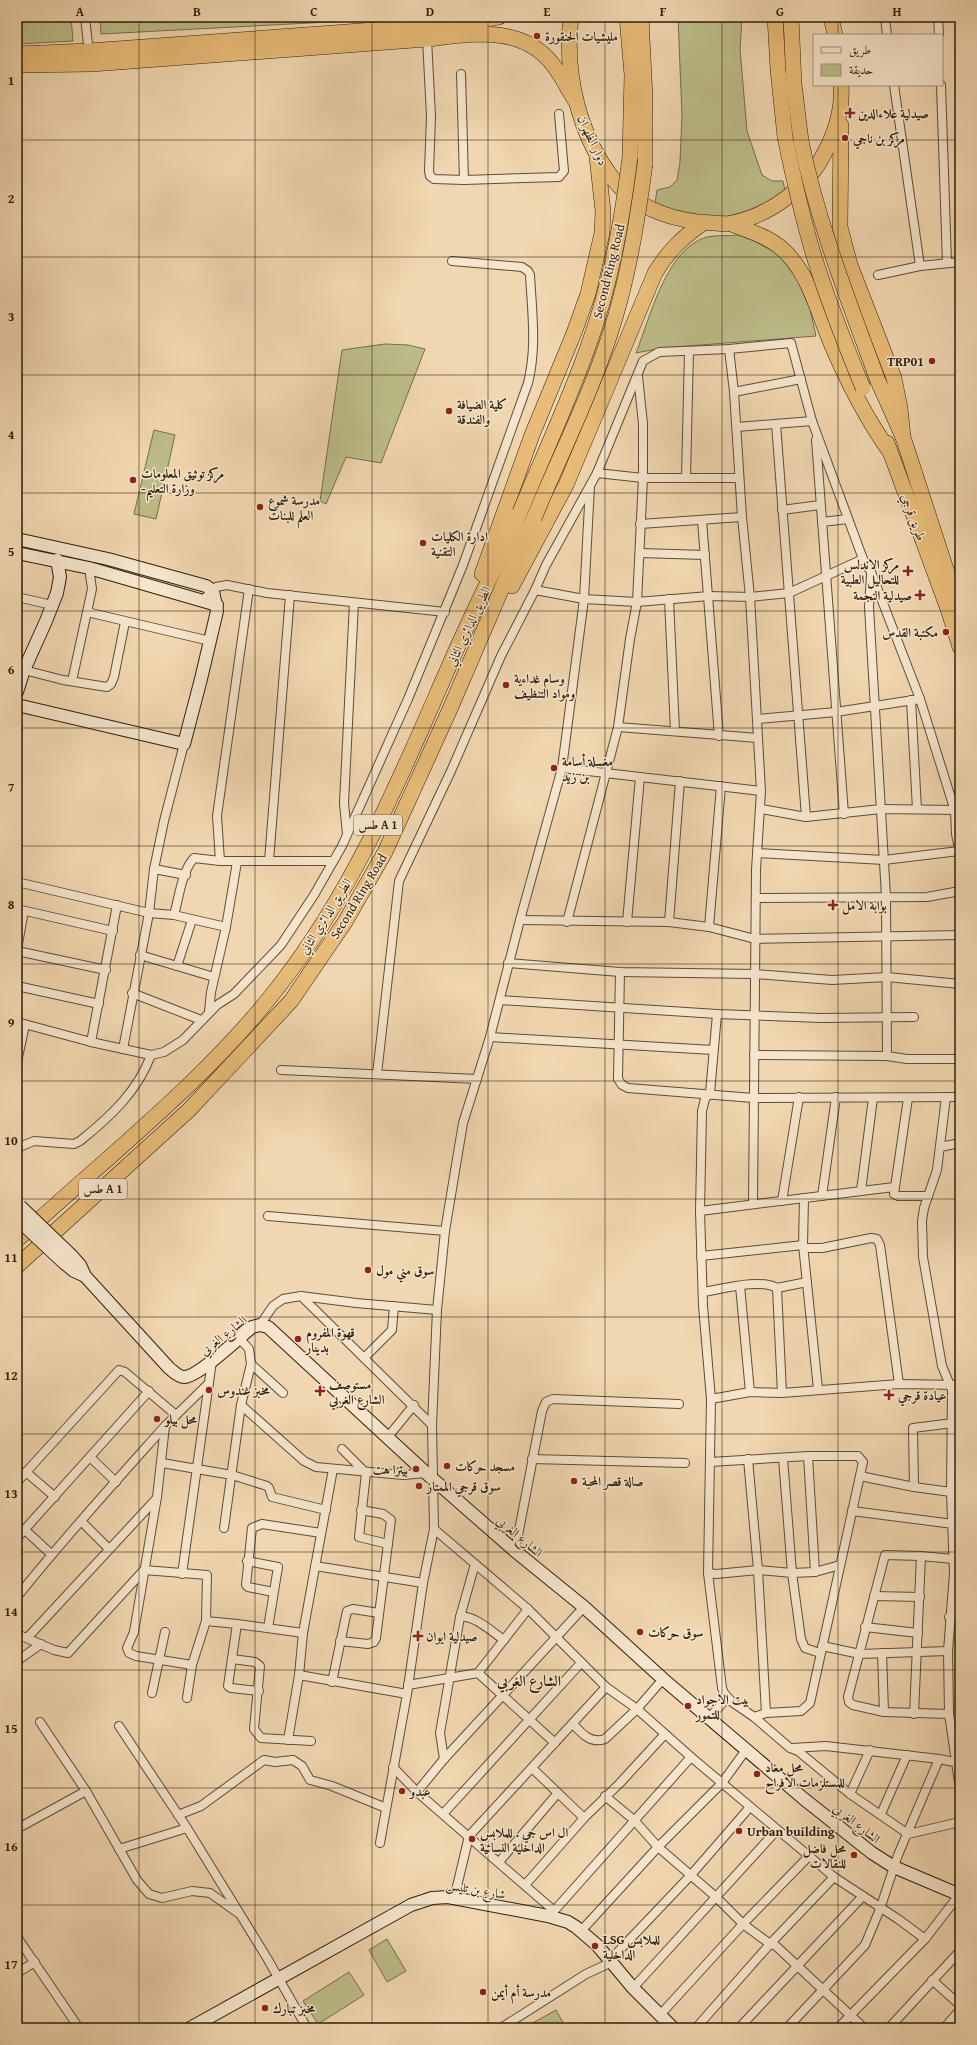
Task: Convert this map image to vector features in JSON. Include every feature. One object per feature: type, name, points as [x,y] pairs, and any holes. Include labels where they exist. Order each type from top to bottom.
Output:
[{"type":"highway","points":[[17,65],[90,57],[470,23],[499,17]]},
{"type":"highway","name":"دوار الظهران","points":[[571,17],[569,31],[570,65],[575,100],[597,157],[614,182],[633,198],[655,211],[678,219],[703,223],[731,224],[765,212],[801,186],[814,172],[830,143],[841,105],[842,86]]},
{"type":"highway","name":"Second Ring Road","points":[[520,512],[593,330],[607,287],[617,245],[630,157],[632,75],[627,17]]},
{"type":"highway","name":"Second Ring Road","points":[[17,1266],[189,1110],[291,1001],[345,922],[385,852],[472,659],[517,553],[534,518],[594,374],[614,319],[629,266],[645,164],[646,98],[640,17]]},
{"type":"highway","name":"طريق قرجي","points":[[775,17],[778,70],[785,137],[798,199],[813,254],[830,303],[863,388],[890,452],[948,608],[960,647]]},
{"type":"highway","name":"طريق قرجي","points":[[791,17],[794,84],[801,141],[813,193],[829,248],[878,381],[903,438],[960,612]]},
{"type":"highway","points":[[831,17],[835,34]]},
{"type":"highway","points":[[17,54],[90,57],[427,39],[485,33],[510,36],[537,49],[554,66],[575,100]]},
{"type":"highway","points":[[841,105],[838,208],[840,227],[850,265],[894,378],[900,408],[903,438]]},
{"type":"highway","points":[[455,653],[532,435],[574,333],[588,294],[602,233],[602,204],[597,157]]},
{"type":"highway","points":[[472,659],[566,485],[656,273],[668,253],[683,238],[703,223]]},
{"type":"highway","points":[[731,224],[759,234],[776,244],[791,258],[805,282],[843,372],[870,424],[890,452]]},
{"type":"highway","name":"الطريق الدائري الثاني","points":[[17,1240],[161,1109],[218,1054],[279,986],[323,924],[363,856],[394,791],[455,653],[520,512]]},
{"type":"street","points":[[85,17],[90,57]]},
{"type":"street","points":[[885,17],[887,34]]},
{"type":"street","points":[[938,17],[939,34]]},
{"type":"street","points":[[427,39],[431,116],[430,176],[439,180],[464,180],[522,179],[561,175],[564,171],[559,114]]},
{"type":"street","points":[[461,74],[464,180]]},
{"type":"street","points":[[894,86],[920,266]]},
{"type":"street","points":[[941,86],[947,263]]},
{"type":"street","points":[[17,1022],[91,1042],[151,1055],[164,1052],[174,1047],[217,1005],[234,994],[270,957],[304,910],[333,861],[347,834],[445,612],[528,382],[534,347],[530,275],[528,271],[522,267],[452,261]]},
{"type":"street","points":[[878,275],[920,266],[960,262]]},
{"type":"street","points":[[376,1074],[399,881],[451,771],[501,656],[535,590],[546,565],[597,473],[643,361],[659,352],[729,349],[791,343],[812,421],[863,559],[871,572],[920,699],[958,811],[959,852],[884,860],[757,853]]},
{"type":"street","points":[[729,349],[737,427],[739,478],[750,597],[761,791],[757,853],[755,939],[753,1204]]},
{"type":"street","points":[[686,477],[690,351]]},
{"type":"street","points":[[567,922],[607,774],[618,727],[630,639],[637,602],[643,478],[643,424],[638,375]]},
{"type":"street","points":[[734,392],[801,379]]},
{"type":"street","points":[[737,427],[812,421]]},
{"type":"street","points":[[776,424],[806,817]]},
{"type":"street","points":[[816,431],[820,505],[844,814]]},
{"type":"street","points":[[597,473],[643,478],[739,478]]},
{"type":"street","points":[[380,1843],[407,1694],[423,1583],[434,1529],[429,1476],[436,1310],[445,1231],[463,1123],[490,1037],[508,963],[562,768],[584,599],[590,486]]},
{"type":"street","points":[[782,510],[820,505]]},
{"type":"street","points":[[640,524],[742,517]]},
{"type":"street","points":[[822,522],[848,519]]},
{"type":"street","points":[[702,520],[719,736]]},
{"type":"street","points":[[17,539],[108,559],[206,586],[212,591],[217,605],[210,641],[164,821],[154,869],[149,913],[132,993],[123,1049]]},
{"type":"street","points":[[17,553],[89,568],[217,605]]},
{"type":"street","points":[[640,553],[705,555]]},
{"type":"street","points":[[535,590],[584,599],[637,602],[709,596],[750,597],[789,593],[863,559]]},
{"type":"street","points":[[17,692],[24,670],[52,605],[60,577],[56,560]]},
{"type":"street","points":[[72,681],[92,588],[89,568]]},
{"type":"street","points":[[871,572],[869,607],[888,936],[887,1056]]},
{"type":"street","points":[[203,600],[220,585],[227,585],[354,603],[445,612]]},
{"type":"street","points":[[220,862],[217,816],[249,589]]},
{"type":"street","points":[[269,862],[290,595]]},
{"type":"street","points":[[17,596],[52,605]]},
{"type":"street","points":[[669,599],[675,731]]},
{"type":"street","points":[[347,834],[344,803],[354,603]]},
{"type":"street","points":[[87,612],[210,641]]},
{"type":"street","points":[[24,670],[101,687],[107,687],[111,684],[125,622]]},
{"type":"street","points":[[758,719],[799,714],[836,712],[920,699]]},
{"type":"street","points":[[911,700],[917,809]]},
{"type":"street","points":[[17,705],[184,744]]},
{"type":"street","points":[[618,727],[758,738]]},
{"type":"street","points":[[562,768],[761,791]]},
{"type":"street","points":[[627,922],[640,777]]},
{"type":"street","points":[[669,922],[680,781]]},
{"type":"street","points":[[709,927],[721,786]]},
{"type":"street","points":[[761,809],[806,817],[881,809],[958,811]]},
{"type":"street","points":[[174,915],[186,875],[194,858],[220,862],[333,861]]},
{"type":"street","points":[[210,1012],[214,977],[226,927],[237,862]]},
{"type":"street","points":[[154,869],[186,875]]},
{"type":"street","points":[[17,882],[149,913],[174,915],[226,927]]},
{"type":"street","points":[[756,898],[886,896],[927,897],[960,891]]},
{"type":"street","points":[[91,1042],[106,970],[117,905]]},
{"type":"street","points":[[106,970],[17,950],[20,910],[113,931]]},
{"type":"street","points":[[178,966],[192,920]]},
{"type":"street","points":[[520,920],[567,922],[669,922],[709,927],[755,939],[960,935]]},
{"type":"street","points":[[140,955],[214,977]]},
{"type":"street","points":[[508,963],[620,972],[755,974],[832,980],[887,976],[960,984]]},
{"type":"street","points":[[620,972],[621,1010],[618,1079],[622,1085],[628,1088],[710,1093],[753,1098],[960,1097]]},
{"type":"street","points":[[17,986],[99,1004]]},
{"type":"street","points":[[132,993],[201,1020]]},
{"type":"street","points":[[500,1000],[621,1010],[717,1014],[821,1018],[914,1016]]},
{"type":"street","points":[[717,1014],[710,1093],[705,1099],[702,1111],[700,1211],[703,1292],[711,1399],[708,1573],[720,1682],[727,1698],[754,1717],[790,1748],[798,1751],[850,1794],[908,1834],[960,1822]]},
{"type":"street","points":[[17,1062],[25,1025]]},
{"type":"street","points":[[490,1037],[619,1046],[713,1050]]},
{"type":"street","points":[[17,1148],[34,1141],[74,1144],[80,1141],[112,1114],[128,1095],[145,1070],[151,1055]]},
{"type":"street","points":[[754,1055],[887,1056],[907,1059],[960,1059]]},
{"type":"street","points":[[281,1070],[477,1079]]},
{"type":"street","points":[[782,1201],[799,1097]]},
{"type":"street","points":[[822,1196],[836,1097]]},
{"type":"street","points":[[946,1097],[938,1170],[928,1196],[922,1221],[923,1257],[942,1366],[951,1385],[953,1422],[951,1492],[953,1559],[957,1573],[949,1617],[949,1714],[958,1763],[960,1789]]},
{"type":"street","points":[[861,1191],[873,1098]]},
{"type":"street","points":[[908,1098],[894,1194],[897,1196],[928,1196]]},
{"type":"street","points":[[940,1147],[960,1143]]},
{"type":"street","points":[[700,1211],[894,1187]]},
{"type":"street","points":[[804,1198],[804,1247],[818,1389]]},
{"type":"street","points":[[19,1205],[67,1258]]},
{"type":"street","points":[[268,1216],[445,1231]]},
{"type":"street","points":[[17,1219],[67,1258]]},
{"type":"street","points":[[701,1256],[804,1247],[822,1248],[871,1238],[877,1240],[880,1245],[899,1384]]},
{"type":"street","name":"الشارع الغربي","points":[[67,1258],[80,1265],[85,1276],[169,1368],[179,1376],[190,1376],[212,1361],[252,1327],[260,1325],[268,1327],[429,1476],[515,1551],[584,1607],[746,1750],[841,1829],[894,1867],[960,1895]]},
{"type":"street","points":[[703,1292],[740,1286],[769,1284],[777,1288],[807,1282]]},
{"type":"street","points":[[740,1286],[750,1392]]},
{"type":"street","points":[[777,1288],[782,1393]]},
{"type":"street","points":[[260,1325],[273,1306],[283,1299],[301,1296],[436,1310]]},
{"type":"street","points":[[301,1296],[414,1405],[432,1425]]},
{"type":"street","points":[[364,1358],[392,1330],[394,1306]]},
{"type":"street","points":[[224,1528],[241,1405],[251,1364],[249,1349],[239,1338]]},
{"type":"street","points":[[182,1574],[212,1361]]},
{"type":"street","points":[[251,1364],[283,1393]]},
{"type":"street","points":[[17,1482],[119,1370],[125,1372],[176,1415]]},
{"type":"street","points":[[17,1597],[51,1554],[82,1522],[165,1426],[209,1383]]},
{"type":"street","points":[[711,1399],[750,1392],[782,1393],[818,1389],[899,1384],[960,1385]]},
{"type":"street","points":[[17,1538],[149,1391]]},
{"type":"street","points":[[515,1551],[542,1411],[544,1405],[549,1400],[680,1404]]},
{"type":"street","points":[[241,1405],[304,1461],[316,1467],[366,1473],[429,1476]]},
{"type":"street","points":[[387,1438],[414,1405]]},
{"type":"street","points":[[914,1487],[913,1428],[953,1422]]},
{"type":"street","points":[[165,1426],[157,1497],[134,1632],[127,1646],[127,1651],[136,1656],[159,1661],[192,1665]]},
{"type":"street","points":[[342,1448],[366,1473]]},
{"type":"street","points":[[710,1462],[808,1456],[858,1456],[862,1458],[863,1462],[810,1703],[808,1707],[801,1711],[766,1713],[754,1717]]},
{"type":"street","points":[[808,1456],[815,1572]]},
{"type":"street","points":[[90,1457],[116,1482]]},
{"type":"street","points":[[783,1458],[792,1573],[803,1645],[808,1650],[860,1654],[948,1651]]},
{"type":"street","points":[[532,1459],[685,1463]]},
{"type":"street","points":[[748,1459],[758,1570],[766,1713]]},
{"type":"street","points":[[162,1463],[232,1475],[267,1486],[272,1497],[326,1510]]},
{"type":"street","points":[[288,1740],[300,1675],[303,1633],[333,1469]]},
{"type":"street","points":[[26,1472],[55,1497]]},
{"type":"street","points":[[366,1473],[359,1537],[388,1544]]},
{"type":"street","points":[[860,1476],[914,1487],[951,1492]]},
{"type":"street","points":[[28,1637],[108,1548],[157,1497]]},
{"type":"street","points":[[340,1641],[368,1644],[374,1642],[384,1576],[390,1518],[383,1514],[361,1510]]},
{"type":"street","points":[[852,1512],[953,1524]]},
{"type":"street","points":[[82,1522],[108,1548]]},
{"type":"street","points":[[273,1592],[246,1586],[247,1561],[252,1530],[258,1524],[321,1533]]},
{"type":"street","points":[[434,1529],[528,1608],[606,1687],[637,1709],[690,1757],[777,1830],[834,1877],[880,1909],[898,1919],[925,1939]]},
{"type":"street","points":[[25,1530],[51,1554]]},
{"type":"street","points":[[949,1714],[884,1712],[853,1705],[848,1700],[860,1654],[865,1627],[885,1555],[953,1559]]},
{"type":"street","points":[[914,1714],[921,1556]]},
{"type":"street","points":[[247,1561],[277,1566],[268,1628]]},
{"type":"street","points":[[444,1759],[440,1733],[451,1679],[460,1617],[475,1564]]},
{"type":"street","points":[[708,1573],[716,1574],[758,1570],[792,1573],[815,1572],[840,1565]]},
{"type":"street","points":[[315,1566],[423,1583]]},
{"type":"street","points":[[144,1570],[207,1575],[206,1622],[192,1665],[187,1698]]},
{"type":"street","points":[[17,1634],[68,1653],[144,1570]]},
{"type":"street","points":[[874,1596],[920,1597]]},
{"type":"street","points":[[417,1792],[444,1759],[504,1696],[584,1607]]},
{"type":"street","points":[[408,1685],[451,1679],[478,1673],[528,1608]]},
{"type":"street","points":[[332,1682],[345,1615],[350,1609],[378,1613]]},
{"type":"street","points":[[949,1617],[960,1613]]},
{"type":"street","points":[[460,1617],[465,1616],[472,1618],[504,1640]]},
{"type":"street","points":[[206,1622],[237,1624],[303,1633]]},
{"type":"street","points":[[237,1624],[228,1683],[229,1687],[259,1691]]},
{"type":"street","points":[[865,1627],[918,1633]]},
{"type":"street","points":[[152,1693],[164,1632]]},
{"type":"street","points":[[17,1661],[41,1644]]},
{"type":"street","points":[[882,1653],[884,1712]]},
{"type":"street","points":[[232,1659],[259,1664],[259,1691],[254,1729],[261,1738],[311,1740]]},
{"type":"street","points":[[444,1814],[581,1663]]},
{"type":"street","points":[[478,1673],[555,1743]]},
{"type":"street","points":[[300,1675],[332,1682],[407,1694]]},
{"type":"street","points":[[574,1724],[589,1738],[600,1741],[605,1739],[637,1709],[663,1678]]},
{"type":"street","points":[[454,1899],[469,1836],[574,1724],[606,1687]]},
{"type":"street","points":[[710,1717],[727,1698]]},
{"type":"street","points":[[40,1722],[86,1791],[137,1880],[149,1894],[162,1898],[192,1890],[210,1893],[242,1916]]},
{"type":"street","points":[[118,1726],[187,1828],[242,1916],[307,2028]]},
{"type":"street","points":[[525,1885],[584,1818],[620,1783],[665,1734]]},
{"type":"street","points":[[790,1748],[826,1746],[870,1750],[958,1763]]},
{"type":"street","points":[[581,1930],[658,1847],[722,1783],[746,1750]]},
{"type":"street","points":[[850,1794],[870,1750]]},
{"type":"street","points":[[881,1814],[907,1755]]},
{"type":"street","points":[[393,1767],[417,1792],[525,1885],[554,1914],[690,1757]]},
{"type":"street","points":[[787,2028],[865,1944],[880,1909],[894,1867],[939,1759]]},
{"type":"street","points":[[178,1815],[201,1806],[264,1760],[275,1762],[293,1760],[302,1766],[310,1780],[332,1786],[386,1808]]},
{"type":"street","points":[[532,1768],[557,1794],[584,1818]]},
{"type":"street","points":[[22,1826],[86,1791]]},
{"type":"street","points":[[498,1862],[557,1794]]},
{"type":"street","points":[[605,1796],[634,1820],[658,1847],[716,1897],[743,1924],[770,1944],[776,1946],[864,2028]]},
{"type":"street","points":[[501,2028],[586,1974],[612,1960],[691,1875],[750,1807]]},
{"type":"street","points":[[119,1849],[187,1828]]},
{"type":"street","points":[[633,1988],[777,1830]]},
{"type":"street","points":[[660,2015],[743,1924],[809,1856]]},
{"type":"street","points":[[696,2028],[770,1944],[834,1877]]},
{"type":"street","points":[[838,2028],[925,1939],[960,1895]]},
{"type":"street","points":[[739,2028],[863,1896]]},
{"type":"street","name":"شارع بن تليس","points":[[190,2028],[422,1900],[441,1897],[554,1914],[581,1930],[612,1960],[633,1988],[673,2028]]},
{"type":"street","points":[[17,1937],[79,2028]]},
{"type":"street","points":[[889,2028],[960,1951]]},
{"type":"street","points":[[17,1973],[35,1962]]},
{"type":"street","points":[[932,1980],[960,2005]]},
{"type":"street","points":[[944,2028],[960,2010]]},
{"type":"green space","points":[[17,17],[71,17],[73,41],[17,44]]},
{"type":"green space","points":[[100,17],[424,17],[101,34]]},
{"type":"green space","points":[[678,17],[742,17],[740,49],[747,131],[762,175],[772,181],[783,181],[785,191],[759,209],[713,220],[675,213],[655,203],[657,190],[670,187],[677,180],[680,162],[682,116]]},
{"type":"green space","points":[[738,235],[754,241],[778,254],[797,279],[810,309],[816,336],[662,348],[636,353],[661,286],[670,269],[681,255],[693,244],[707,237]]},
{"type":"green space","points":[[385,344],[408,345],[425,349],[381,463],[346,457],[326,504],[320,501],[342,350]]},
{"type":"green space","points":[[154,430],[175,435],[156,519],[134,514]]},
{"type":"green space","points":[[387,1939],[406,1971],[387,1982],[369,1950]]},
{"type":"green space","points":[[349,1972],[364,1995],[318,2024],[303,2001]]},
{"type":"green space","points":[[556,2010],[566,2028],[534,2028],[531,2024]]},
{"type":"place","name":"مليشيات الحنقورة","points":[[537,36]]},
{"type":"place","name":"صيدلية علاءالدين","points":[[850,113]]},
{"type":"place","name":"مركز بن ناجي","points":[[845,138]]},
{"type":"place","name":"TRP01","points":[[932,361]]},
{"type":"place","name":"كلية الضيافة والفندقة","points":[[449,411]]},
{"type":"place","name":"مركز توثيق المعلومات -وزارة التعليم","points":[[133,480]]},
{"type":"place","name":"مدرسة شموع العلم للبنات","points":[[260,507]]},
{"type":"place","name":"ادارة الكليات التقنية","points":[[423,543]]},
{"type":"place","name":"مركز الاندلس للتحاليل الطبية","points":[[908,571]]},
{"type":"place","name":"صيدلية النجمة","points":[[920,595]]},
{"type":"place","name":"مكتبة القدس","points":[[946,632]]},
{"type":"place","name":"وسام غداءية ومواد التنظيف","points":[[506,685]]},
{"type":"place","name":"مغسلة أسامة بن زيد","points":[[554,768]]},
{"type":"place","name":"بوابة الامل","points":[[833,905]]},
{"type":"place","name":"سوق مني مول","points":[[368,1270]]},
{"type":"place","name":"قهوة المفروم بدينار","points":[[298,1339]]},
{"type":"place","name":"مخبز غندوس","points":[[209,1390]]},
{"type":"place","name":"مستوصف الشارع الغربي","points":[[320,1391]]},
{"type":"place","name":"عيادة قرجي","points":[[889,1395]]},
{"type":"place","name":"محل بيلو","points":[[157,1419]]},
{"type":"place","name":"مسجد حركات","points":[[447,1466]]},
{"type":"place","name":"بيتزا هت","points":[[416,1469]]},
{"type":"place","name":"صالة قصر المحبة","points":[[574,1481]]},
{"type":"place","name":"سوق قرجي الممتاز","points":[[419,1486]]},
{"type":"place","name":"سوق حركات","points":[[640,1632]]},
{"type":"place","name":"صيدلية ايوان","points":[[418,1636]]},
{"type":"place","name":"بيت الاجواد للتمور","points":[[688,1706]]},
{"type":"place","name":"محل معاد للمستلزمات الافراح","points":[[757,1774]]},
{"type":"place","name":"عبدو","points":[[402,1791]]},
{"type":"place","name":"Urban building","points":[[739,1831]]},
{"type":"place","name":"ال اس جي . للملابس الداخلية النسائية","points":[[472,1839]]},
{"type":"place","name":"محل فاضل للنقالات","points":[[854,1855]]},
{"type":"place","name":"LSG للملابس الداخلية","points":[[595,1946]]},
{"type":"place","name":"مدرسة أم أيمن","points":[[483,1992]]},
{"type":"place","name":"مخبز تبارك","points":[[265,2008]]},
{"type":"district","name":"الشارع الغربي","points":[[529,1681]]}]
